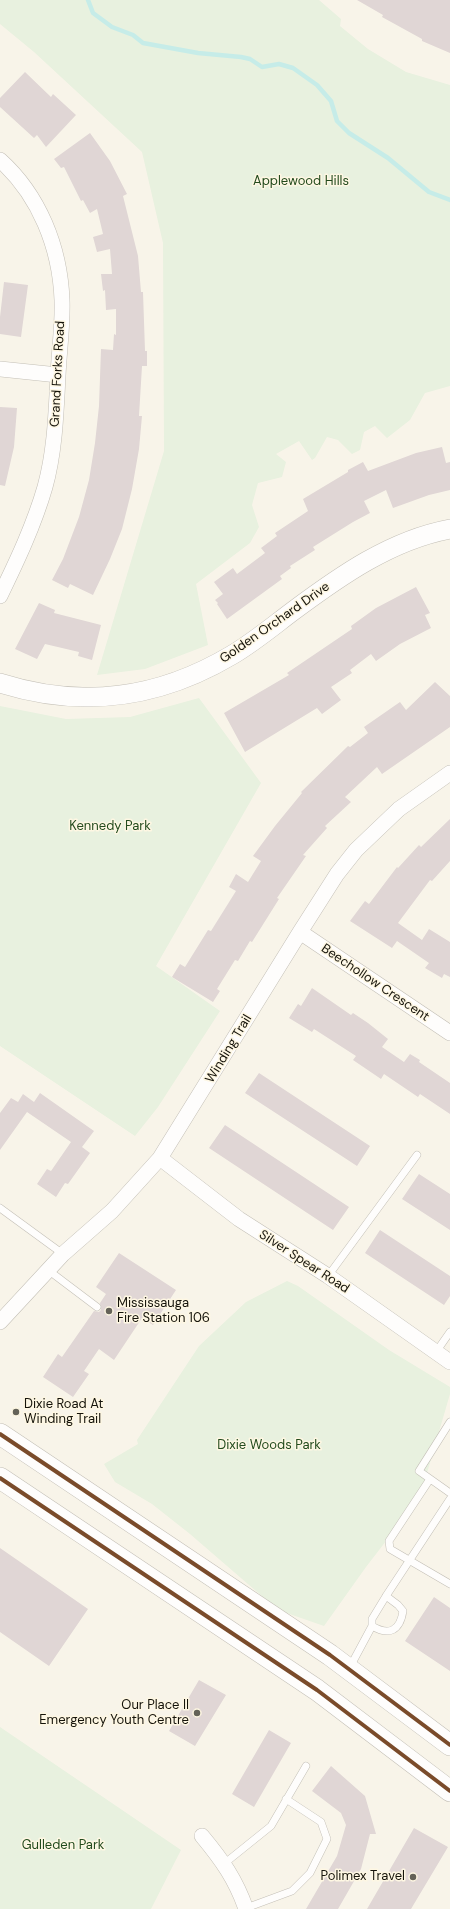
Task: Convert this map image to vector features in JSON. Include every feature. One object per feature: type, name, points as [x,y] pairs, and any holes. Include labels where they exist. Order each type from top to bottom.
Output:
[{"type":"main road","points":[[0,1434],[349,1669],[450,1745]]},
{"type":"main road","points":[[0,1478],[317,1690],[450,1791]]},
{"type":"street","name":"Grand Forks Road","points":[[0,160],[22,184],[34,202],[51,235],[58,267],[62,300],[55,432],[45,487],[30,531],[0,596]]},
{"type":"street","points":[[0,369],[58,375]]},
{"type":"street","name":"Golden Orchard Drive","points":[[0,683],[21,690],[89,698],[125,695],[181,680],[207,669],[233,655],[319,592],[370,559],[418,538],[450,529]]},
{"type":"street","name":"Winding Trail","points":[[0,1322],[62,1254],[112,1211],[160,1158],[300,932],[337,874],[356,850],[399,809],[450,773]]},
{"type":"street","name":"Beechollow Crescent","points":[[300,932],[450,1034]]},
{"type":"street","name":"Silver Spear Road","points":[[160,1158],[239,1219],[328,1276],[450,1362]]},
{"type":"street","points":[[202,1836],[225,1863],[239,1890],[246,1909]]},
{"type":"lane","points":[[328,1276],[417,1155]]},
{"type":"lane","points":[[0,1208],[62,1254]]},
{"type":"lane","points":[[48,1270],[97,1307]]},
{"type":"lane","points":[[436,1352],[450,1332]]},
{"type":"lane","points":[[450,1422],[419,1471],[450,1492]]},
{"type":"lane","points":[[430,1479],[389,1541],[390,1548],[450,1584]]},
{"type":"lane","points":[[349,1669],[372,1626],[372,1619],[450,1499]]},
{"type":"lane","points":[[372,1626],[381,1632],[388,1632],[396,1629],[402,1620],[402,1611],[398,1605],[386,1596]]},
{"type":"lane","points":[[225,1863],[271,1826],[306,1766]]},
{"type":"lane","points":[[246,1909],[292,1891],[310,1873],[327,1839],[321,1822],[286,1799]]},
{"type":"green space","name":"Applewood Hills","points":[[0,0],[319,0],[341,19],[340,26],[368,49],[406,72],[450,85],[450,386],[425,393],[410,420],[387,438],[375,426],[364,432],[360,450],[352,454],[338,440],[327,437],[315,458],[312,460],[299,441],[276,454],[286,462],[282,477],[258,483],[252,505],[259,527],[250,543],[196,584],[208,645],[145,669],[97,675],[164,451],[163,243],[142,152],[34,52],[0,24]]},
{"type":"green space","name":"Kennedy Park","points":[[199,698],[261,783],[156,966],[220,1011],[158,1107],[135,1136],[0,1046],[0,706],[66,719],[130,717]]},
{"type":"green space","name":"Dixie Woods Park","points":[[287,1281],[298,1286],[389,1350],[450,1387],[450,1394],[420,1497],[366,1567],[324,1626],[278,1610],[190,1534],[152,1504],[115,1482],[104,1464],[138,1444],[137,1440],[199,1346],[246,1302]]},
{"type":"green space","name":"Gulleden Park","points":[[0,1727],[181,1850],[151,1909],[0,1909]]},
{"type":"building","points":[[357,0],[450,0],[450,53],[422,41],[422,39],[382,17],[383,15]]},
{"type":"building","points":[[25,72],[51,97],[53,94],[76,115],[46,147],[37,135],[34,138],[0,107],[0,98]]},
{"type":"building","points":[[90,133],[110,161],[127,194],[123,196],[138,256],[141,292],[143,292],[145,351],[147,351],[147,366],[142,366],[139,416],[142,416],[139,449],[132,489],[122,529],[93,595],[70,584],[68,588],[52,580],[63,559],[79,517],[89,480],[99,406],[101,349],[113,350],[114,334],[116,335],[116,309],[106,310],[105,290],[103,291],[101,274],[112,274],[110,249],[97,252],[93,237],[103,234],[97,209],[90,213],[83,200],[81,201],[64,167],[61,168],[54,159]]},
{"type":"building","points":[[4,282],[28,285],[21,337],[0,334],[0,317]]},
{"type":"building","points":[[0,407],[17,408],[14,447],[5,486],[0,485]]},
{"type":"building","points":[[442,447],[446,463],[450,462],[450,490],[429,495],[393,508],[386,490],[364,501],[370,513],[313,547],[315,550],[290,566],[291,568],[280,576],[282,579],[227,619],[215,600],[223,594],[214,582],[233,568],[237,574],[265,553],[261,548],[277,536],[275,533],[308,511],[303,499],[363,462],[368,471],[416,453]]},
{"type":"building","points":[[416,587],[430,613],[425,615],[431,628],[400,644],[376,661],[371,654],[350,670],[352,673],[331,687],[341,700],[322,714],[317,708],[245,752],[224,713],[289,675],[287,673],[352,629],[351,626],[376,608]]},
{"type":"building","points":[[39,603],[55,610],[54,613],[101,625],[92,660],[78,656],[79,652],[45,644],[37,659],[15,649]]},
{"type":"building","points":[[435,682],[450,696],[450,727],[382,774],[377,767],[345,797],[351,802],[325,826],[327,828],[303,855],[306,856],[277,898],[279,899],[252,942],[250,941],[238,961],[235,960],[217,989],[220,991],[213,1002],[172,977],[180,964],[185,967],[208,930],[211,931],[236,891],[229,887],[236,874],[248,882],[261,861],[253,856],[302,793],[301,792],[348,746],[350,747],[368,733],[364,727],[400,702],[406,710]]},
{"type":"building","points":[[450,819],[450,861],[432,881],[430,880],[398,923],[422,940],[429,929],[450,942],[450,977],[444,974],[442,978],[425,968],[429,963],[397,941],[392,948],[350,921],[365,901],[369,904],[397,867],[398,868],[419,845],[421,847]]},
{"type":"building","points":[[312,988],[351,1015],[353,1013],[368,1023],[388,1039],[382,1047],[404,1062],[410,1054],[450,1083],[450,1114],[420,1094],[418,1097],[384,1074],[381,1079],[353,1060],[356,1056],[314,1029],[312,1032],[289,1018],[298,1004],[301,1006]]},
{"type":"building","points":[[259,1073],[370,1146],[357,1166],[245,1093]]},
{"type":"building","points":[[40,1093],[94,1131],[82,1147],[90,1153],[68,1184],[65,1183],[56,1197],[37,1184],[47,1169],[51,1171],[71,1142],[27,1112],[0,1150],[0,1113],[11,1098],[18,1102],[23,1094],[34,1102]]},
{"type":"building","points":[[225,1125],[349,1207],[333,1230],[209,1148]]},
{"type":"building","points":[[419,1174],[450,1194],[450,1230],[402,1199]]},
{"type":"building","points":[[380,1230],[450,1276],[450,1296],[444,1305],[365,1253]]},
{"type":"building","points":[[119,1253],[176,1290],[153,1325],[142,1318],[114,1360],[99,1349],[84,1371],[89,1374],[73,1397],[43,1377],[58,1354],[62,1357],[94,1311],[99,1312],[101,1310],[100,1303],[106,1294],[96,1287]]},
{"type":"building","points":[[0,1548],[88,1609],[49,1666],[0,1632]]},
{"type":"building","points":[[434,1597],[450,1608],[450,1671],[405,1641]]},
{"type":"building","name":"Our Place II Emergency Youth Centre","points":[[199,1680],[226,1695],[195,1746],[169,1731]]},
{"type":"building","points":[[269,1730],[291,1743],[254,1807],[232,1794]]},
{"type":"building","points":[[331,1766],[365,1796],[376,1834],[370,1834],[361,1869],[338,1909],[306,1909],[337,1856],[346,1825],[341,1813],[312,1791]]},
{"type":"building","points":[[414,1828],[448,1847],[411,1909],[367,1909]]},
{"type":"waterway","points":[[88,0],[93,13],[112,27],[133,35],[143,43],[198,53],[241,57],[250,59],[262,67],[279,64],[293,68],[317,85],[331,101],[337,121],[349,133],[388,158],[429,192],[450,200]]},
{"type":"transit line","points":[[0,1434],[330,1655],[450,1745]]},
{"type":"transit line","points":[[0,1478],[317,1690],[450,1791]]},
{"type":"place","name":"Mississauga Fire Station 106","points":[[109,1311]]},
{"type":"place","name":"Dixie Road At Winding Trail","points":[[16,1412]]},
{"type":"place","name":"Our Place II Emergency Youth Centre","points":[[197,1713]]},
{"type":"place","name":"Polimex Travel","points":[[413,1877]]}]
